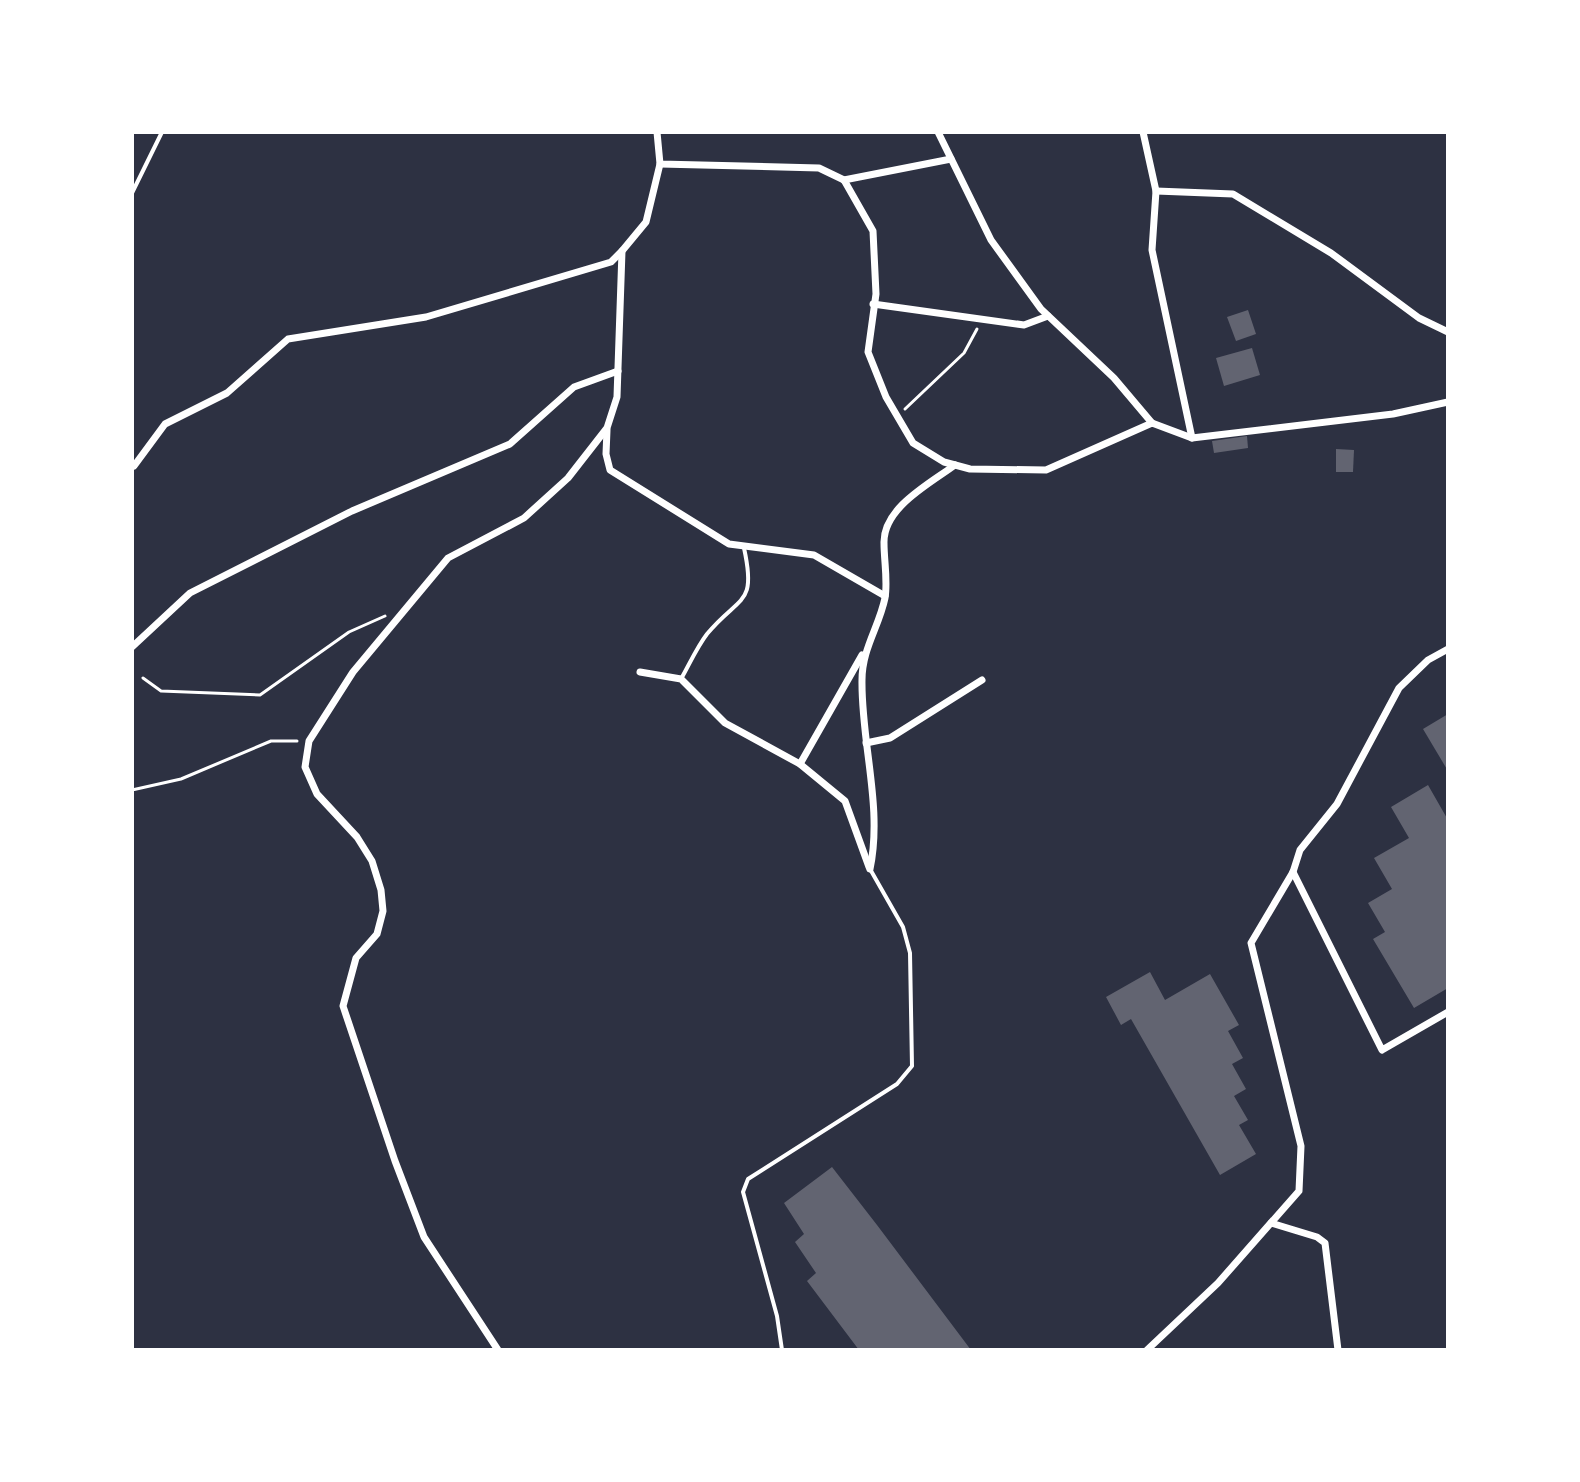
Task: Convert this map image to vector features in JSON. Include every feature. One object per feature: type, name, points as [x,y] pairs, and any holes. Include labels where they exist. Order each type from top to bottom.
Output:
[{"type":"street","points":[[134,466],[165,424],[227,393],[288,339],[426,317],[611,262],[646,222],[660,164],[657,132]]},
{"type":"street","points":[[938,132],[991,240],[1048,316],[1114,378],[1152,423],[1192,438],[1393,414],[1448,402]]},
{"type":"street","points":[[1143,132],[1156,191],[1152,250],[1192,438]]},
{"type":"street","points":[[844,180],[951,159]]},
{"type":"street","points":[[660,164],[819,168],[844,180],[873,231],[876,254],[868,352],[913,443],[955,465],[1011,472],[1046,470],[1152,423]]},
{"type":"street","points":[[1156,191],[1233,194],[1331,253],[1419,318],[1448,332]]},
{"type":"street","points":[[622,251],[617,397],[607,428],[606,454],[610,470],[729,544],[814,555],[885,596]]},
{"type":"street","points":[[873,304],[1024,325],[1048,316]]},
{"type":"street","points":[[132,647],[190,593],[352,511],[510,444],[574,387],[618,371]]},
{"type":"street","points":[[498,1350],[424,1237],[343,1006],[356,958],[377,934],[383,911],[381,890],[372,861],[357,837],[317,794],[305,767],[309,741],[353,672],[448,558],[524,518],[585,459],[607,428]]},
{"type":"street","points":[[800,764],[865,648],[885,596],[885,526],[897,509],[955,465]]},
{"type":"street","points":[[865,648],[861,676],[875,846],[870,869]]},
{"type":"street","points":[[1147,1350],[1218,1283],[1299,1191],[1301,1146],[1251,943],[1293,872],[1300,850],[1337,804],[1399,688],[1428,660],[1448,649]]},
{"type":"street","points":[[640,672],[681,679],[725,723],[800,764],[845,801],[870,869]]},
{"type":"street","points":[[866,743],[890,738],[982,680]]},
{"type":"street","points":[[1293,872],[1382,1050],[1448,1012]]},
{"type":"street","points":[[1271,1223],[1317,1237],[1325,1243],[1338,1350]]},
{"type":"lane","points":[[132,193],[162,132]]},
{"type":"lane","points":[[681,679],[707,634],[745,597],[750,587],[744,548]]},
{"type":"lane","points":[[782,1350],[777,1316],[743,1192],[748,1179],[897,1084],[912,1066],[910,953],[903,927],[870,869]]},
{"type":"path","points":[[897,415],[964,353],[983,319]]},
{"type":"path","points":[[143,678],[161,691],[260,695],[349,632],[407,607]]},
{"type":"path","points":[[132,790],[181,779],[271,741],[309,741]]},
{"type":"building","points":[[1248,310],[1256,334],[1236,341],[1227,317]]},
{"type":"building","points":[[1252,348],[1260,375],[1224,386],[1216,358]]},
{"type":"building","points":[[1247,436],[1248,448],[1214,453],[1212,441]]},
{"type":"building","points":[[1336,449],[1354,450],[1353,472],[1336,472]]},
{"type":"building","points":[[1448,714],[1448,771],[1423,729]]},
{"type":"building","points":[[1428,785],[1448,820],[1448,988],[1414,1008],[1373,939],[1385,932],[1368,903],[1392,889],[1374,858],[1409,838],[1391,807]]},
{"type":"building","points":[[1150,972],[1165,1000],[1210,974],[1239,1025],[1228,1031],[1243,1058],[1232,1064],[1246,1089],[1234,1096],[1248,1120],[1239,1125],[1256,1154],[1220,1175],[1131,1019],[1121,1025],[1106,997]]},
{"type":"building","points":[[832,1167],[971,1350],[859,1350],[807,1281],[816,1273],[795,1242],[804,1234],[784,1203]]}]
